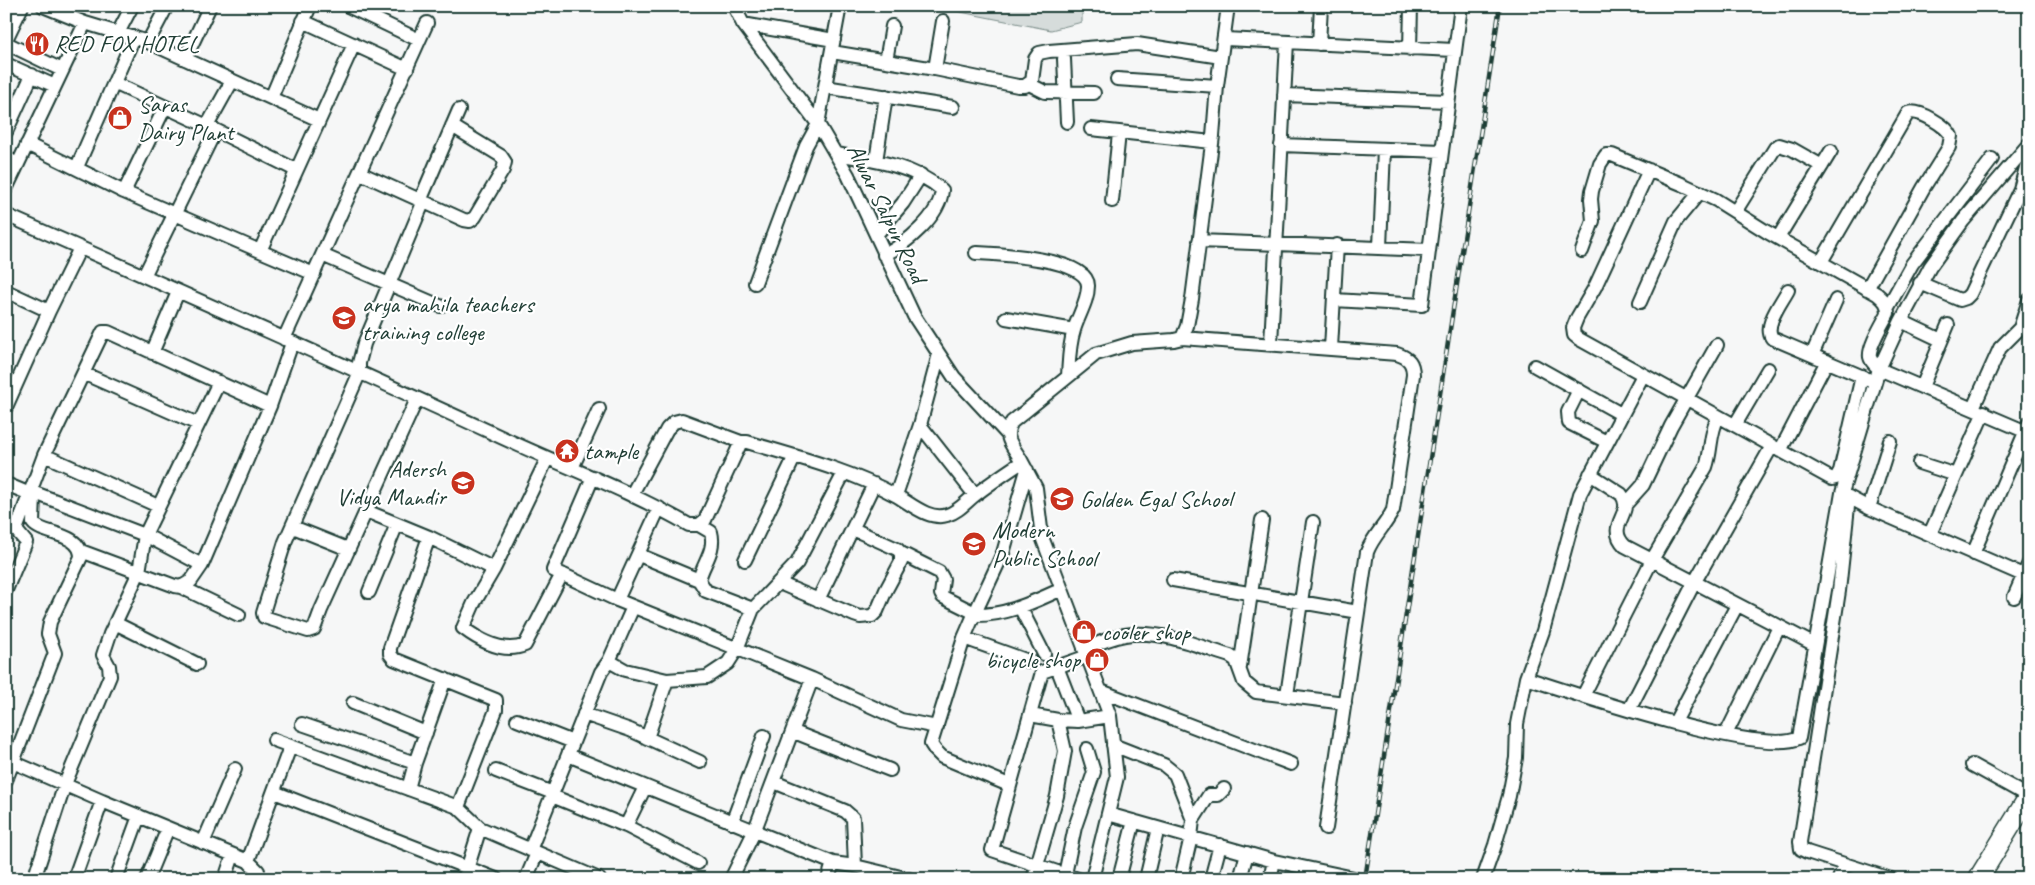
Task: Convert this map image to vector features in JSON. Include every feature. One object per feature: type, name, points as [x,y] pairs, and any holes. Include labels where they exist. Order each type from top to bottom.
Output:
[{"type":"highway","points":[[1978,879],[2029,796]]},
{"type":"main road","points":[[6,34],[20,6]]},
{"type":"street","points":[[43,6],[85,22],[148,42],[319,120]]},
{"type":"street","points":[[118,33],[132,6]]},
{"type":"street","points":[[148,42],[166,6]]},
{"type":"street","points":[[185,59],[209,8],[206,6]]},
{"type":"street","points":[[270,98],[310,6]]},
{"type":"street","points":[[348,6],[419,40]]},
{"type":"street","name":"Alwar Salpur Road","points":[[734,6],[743,24],[818,124],[836,154],[848,175],[914,316],[954,377],[1007,434],[1036,488],[1042,537],[1110,716],[1117,777],[1092,879]]},
{"type":"street","points":[[754,283],[806,146],[818,124],[840,6]]},
{"type":"street","points":[[1182,338],[1187,326],[1192,299],[1228,6]]},
{"type":"street","points":[[1319,44],[1321,6]]},
{"type":"street","points":[[1410,49],[1411,6]]},
{"type":"street","points":[[1334,300],[1422,305],[1461,6]]},
{"type":"street","points":[[303,21],[407,69]]},
{"type":"street","points":[[935,69],[943,21]]},
{"type":"street","points":[[6,189],[12,161],[27,144],[85,22]]},
{"type":"street","points":[[182,587],[191,581],[202,565],[270,406],[288,341],[314,274],[427,23]]},
{"type":"street","points":[[743,24],[886,61],[1018,86],[1029,84],[1044,92],[1094,93]]},
{"type":"street","points":[[886,61],[892,26]]},
{"type":"street","points":[[77,167],[134,37]]},
{"type":"street","points":[[1225,40],[1454,50]]},
{"type":"street","points":[[1271,343],[1287,42]]},
{"type":"street","points":[[6,43],[62,70]]},
{"type":"street","points":[[260,251],[354,44]]},
{"type":"street","points":[[1029,84],[1032,81],[1035,58],[1039,53],[1137,44],[1221,57]]},
{"type":"street","points":[[1064,59],[1068,122]]},
{"type":"street","points":[[6,64],[55,86]]},
{"type":"street","points":[[6,132],[32,75]]},
{"type":"street","points":[[1117,79],[1217,86]]},
{"type":"street","points":[[144,276],[175,213],[232,81]]},
{"type":"street","points":[[114,83],[296,170]]},
{"type":"street","points":[[825,87],[953,107]]},
{"type":"street","points":[[1284,95],[1448,101]]},
{"type":"street","points":[[876,161],[886,96]]},
{"type":"street","points":[[124,192],[165,107]]},
{"type":"street","points":[[417,399],[320,610],[314,629],[308,631],[267,618],[263,613],[285,542],[359,374],[359,363],[364,344],[459,110]]},
{"type":"street","points":[[1821,262],[1908,113],[1917,112],[1945,127],[1951,136],[1949,147],[1924,187],[1867,289]]},
{"type":"street","points":[[360,173],[422,202],[470,221],[475,217],[503,170],[505,162],[500,156],[452,126]]},
{"type":"street","points":[[1091,129],[1212,142]]},
{"type":"street","points":[[1112,201],[1119,133]]},
{"type":"street","points":[[27,144],[77,167],[124,192],[314,274]]},
{"type":"street","points":[[1526,678],[1629,710],[1726,734],[1754,740],[1793,741],[1799,738],[1845,495],[1878,376],[1920,282],[1963,222],[2029,144]]},
{"type":"street","points":[[1281,145],[1442,151]]},
{"type":"street","points":[[1735,212],[1779,145],[1792,149],[1822,166]]},
{"type":"street","points":[[1380,247],[1384,148]]},
{"type":"street","points":[[1778,238],[1831,151]]},
{"type":"street","points":[[836,154],[876,161],[921,175],[942,190],[941,198],[936,207],[912,238],[884,255]]},
{"type":"street","points":[[1582,251],[1593,221],[1591,199],[1603,157],[1612,155],[1649,170],[1700,192],[1885,301],[1888,313],[1870,349],[1870,357],[1878,376]]},
{"type":"street","points":[[1920,282],[1960,300],[1970,294],[2020,189],[2029,157]]},
{"type":"street","points":[[1888,307],[1912,264],[1992,159]]},
{"type":"street","points":[[1649,170],[1595,287],[1573,328],[1574,335],[1827,478],[1836,478],[1840,471],[1862,376]]},
{"type":"street","points":[[876,235],[903,203],[921,175]]},
{"type":"street","points":[[1640,302],[1676,221],[1700,192]]},
{"type":"street","points":[[6,215],[547,459],[632,494],[689,526],[699,526],[711,532],[713,540],[711,553],[700,573],[699,580]]},
{"type":"street","points":[[1199,241],[1276,242],[1429,250]]},
{"type":"street","points":[[1331,348],[1337,245]]},
{"type":"street","points":[[6,408],[49,311],[80,248]]},
{"type":"street","points":[[976,253],[1056,263],[1086,278],[1088,284],[1087,293],[1074,330],[1068,376]]},
{"type":"street","points":[[322,255],[440,306]]},
{"type":"street","points":[[1788,290],[1771,322],[1770,335],[1778,341],[1862,376],[1878,376],[1922,387],[2028,429],[1973,554]]},
{"type":"street","points":[[6,291],[49,311]]},
{"type":"street","points":[[152,352],[178,292]]},
{"type":"street","points":[[1812,356],[1836,300]]},
{"type":"street","points":[[1930,534],[1956,475],[2000,348],[2020,328],[2029,300]]},
{"type":"street","points":[[1006,318],[1074,330]]},
{"type":"street","points":[[1901,321],[1941,340]]},
{"type":"street","points":[[1922,387],[1948,325]]},
{"type":"street","points":[[240,615],[182,587],[81,551],[73,542],[56,532],[36,527],[33,523],[32,515],[32,494],[44,455],[103,332],[108,332],[270,406]]},
{"type":"street","points":[[1007,434],[1009,427],[1017,416],[1096,354],[1121,345],[1182,338],[1271,343],[1405,356],[1413,367],[1413,375],[1392,510],[1386,523],[1370,542],[1367,552],[1326,828]]},
{"type":"street","points":[[1717,345],[1686,399],[1643,485],[1626,504],[1617,529],[1619,540],[1625,546],[1737,606],[1816,645]]},
{"type":"street","points":[[896,495],[920,425],[939,354]]},
{"type":"street","points":[[1629,710],[1694,583],[1776,449],[1826,361]]},
{"type":"street","points":[[1535,366],[1621,414]]},
{"type":"street","points":[[1735,425],[1768,369]]},
{"type":"street","points":[[84,374],[198,424]]},
{"type":"street","points":[[1483,879],[1510,796],[1516,758],[1520,701],[1526,678],[1544,631],[1580,494],[1643,375]]},
{"type":"street","points":[[34,879],[64,784],[110,676],[109,666],[103,655],[115,623],[139,572],[145,535],[219,382]]},
{"type":"street","points":[[1578,390],[1568,412],[1569,423],[1607,442]]},
{"type":"street","points":[[572,468],[600,409]]},
{"type":"street","points":[[1583,696],[1652,560],[1706,467],[1711,433],[1718,417]]},
{"type":"street","points":[[632,494],[667,429],[674,422],[682,420],[742,442],[795,456],[874,484],[937,517],[954,513],[975,495],[1019,464],[1024,465],[1003,553],[964,638],[931,744],[942,757],[1009,785]]},
{"type":"street","points":[[920,425],[975,495]]},
{"type":"street","points":[[1869,508],[1890,441]]},
{"type":"street","points":[[699,526],[705,520],[742,442]]},
{"type":"street","points":[[44,455],[158,506]]},
{"type":"street","points":[[745,560],[795,456]]},
{"type":"street","points":[[547,459],[494,570],[471,609],[463,628],[499,646],[519,647],[528,641],[562,574]]},
{"type":"street","points":[[1919,462],[1956,475]]},
{"type":"street","points":[[609,661],[625,670],[666,680],[707,677],[728,663],[737,649],[753,609],[798,563],[844,473]]},
{"type":"street","points":[[1590,474],[1621,494],[1626,504]]},
{"type":"street","points":[[593,477],[554,570],[633,607],[812,679],[901,720],[936,726]]},
{"type":"street","points":[[6,484],[145,535],[202,565]]},
{"type":"street","points":[[818,600],[874,484]]},
{"type":"street","points":[[26,542],[11,528],[32,494]]},
{"type":"street","points":[[1845,495],[1869,508],[2023,575]]},
{"type":"street","points":[[1845,495],[1839,590],[1803,810],[1800,842],[1801,848],[1807,852],[1891,879]]},
{"type":"street","points":[[617,600],[660,508]]},
{"type":"street","points":[[366,510],[494,570]]},
{"type":"street","points":[[1240,667],[1262,520]]},
{"type":"street","points":[[1287,695],[1313,522]]},
{"type":"street","points":[[369,592],[397,524]]},
{"type":"street","points":[[6,590],[26,542],[36,527]]},
{"type":"street","points":[[293,527],[348,550]]},
{"type":"street","points":[[853,529],[939,572],[944,579],[941,594],[943,597],[975,614],[997,614],[1020,607],[1062,589]]},
{"type":"street","points":[[429,538],[390,648],[390,654],[394,659],[496,700],[496,710],[458,808]]},
{"type":"street","points":[[6,780],[10,760],[56,653],[48,634],[50,622],[81,562],[81,551]]},
{"type":"street","points":[[779,583],[860,617],[872,616],[877,610],[901,562],[901,553]]},
{"type":"street","points":[[639,555],[699,580],[706,590],[753,609]]},
{"type":"street","points":[[2014,597],[2029,563]]},
{"type":"street","points":[[1173,580],[1358,612]]},
{"type":"street","points":[[1675,722],[1737,606]]},
{"type":"street","points":[[526,879],[553,794],[600,672],[609,661],[633,607]]},
{"type":"street","points":[[1020,607],[1044,654]]},
{"type":"street","points":[[115,623],[197,664]]},
{"type":"street","points":[[1726,734],[1779,627]]},
{"type":"street","points":[[1078,879],[1064,877],[992,850],[1042,672],[1057,667],[1118,636],[1133,633],[1150,634],[1230,656],[1236,660],[1240,667],[1244,682],[1256,692],[1345,702]]},
{"type":"street","points":[[964,638],[1031,662]]},
{"type":"street","points":[[1057,667],[1078,721]]},
{"type":"street","points":[[408,789],[415,763],[446,679]]},
{"type":"street","points":[[731,879],[754,832],[794,732],[812,679]]},
{"type":"street","points":[[646,738],[666,680]]},
{"type":"street","points":[[1101,691],[1291,764]]},
{"type":"street","points":[[352,703],[426,733]]},
{"type":"street","points":[[584,714],[646,738],[700,762]]},
{"type":"street","points":[[1030,715],[1078,721],[1110,716]]},
{"type":"street","points":[[517,720],[573,742]]},
{"type":"street","points":[[1033,879],[1057,796],[1065,751],[1058,720]]},
{"type":"street","points":[[302,724],[415,763]]},
{"type":"street","points":[[794,732],[890,770]]},
{"type":"street","points":[[732,823],[764,736]]},
{"type":"street","points":[[274,740],[458,808],[480,828],[599,879]]},
{"type":"street","points":[[1113,744],[1164,766],[1175,774],[1193,820]]},
{"type":"street","points":[[248,861],[290,746]]},
{"type":"street","points":[[1064,877],[1076,827],[1094,772],[1087,749]]},
{"type":"street","points":[[568,755],[832,864],[855,866],[909,879]]},
{"type":"street","points":[[10,760],[102,801],[248,861],[258,871],[258,879]]},
{"type":"street","points":[[1972,765],[2029,796]]},
{"type":"street","points":[[204,843],[235,768]]},
{"type":"street","points":[[496,770],[626,826],[698,863]]},
{"type":"street","points":[[774,782],[845,811],[853,818],[855,866]]},
{"type":"street","points":[[626,826],[645,787]]},
{"type":"street","points":[[1181,879],[1193,820],[1209,795],[1218,795],[1224,789]]},
{"type":"street","points":[[274,792],[466,873],[496,879]]},
{"type":"street","points":[[74,879],[102,801]]},
{"type":"street","points":[[1108,814],[1274,861],[1354,878]]},
{"type":"street","points":[[116,879],[139,816]]},
{"type":"street","points":[[1119,879],[1134,821]]},
{"type":"street","points":[[147,879],[168,828]]},
{"type":"street","points":[[466,873],[480,828]]},
{"type":"street","points":[[1146,879],[1158,828]]},
{"type":"street","points":[[1212,879],[1220,845]]},
{"type":"street","points":[[1240,879],[1247,853]]},
{"type":"street","points":[[224,879],[233,855]]},
{"type":"street","points":[[1270,879],[1274,861]]},
{"type":"street","points":[[828,879],[832,864]]},
{"type":"street","points":[[1839,879],[1845,864]]},
{"type":"shaded area","points":[[930,6],[1082,6],[1082,22],[1051,30]]},
{"type":"railway","points":[[1365,879],[1500,6]]},
{"type":"place","name":"RED FOX HOTEL","points":[[37,44]]},
{"type":"place","name":"Saras Dairy Plant","points":[[120,118]]},
{"type":"place","name":"arya mahila teachers training college","points":[[344,318]]},
{"type":"place","name":"tample","points":[[567,451]]},
{"type":"place","name":"Adersh Vidya Mandir","points":[[463,483]]},
{"type":"place","name":"Golden Egal School","points":[[1062,499]]},
{"type":"place","name":"Modern Public School","points":[[974,544]]},
{"type":"place","name":"cooler shop","points":[[1084,632]]},
{"type":"place","name":"bicycle shop","points":[[1097,660]]}]
